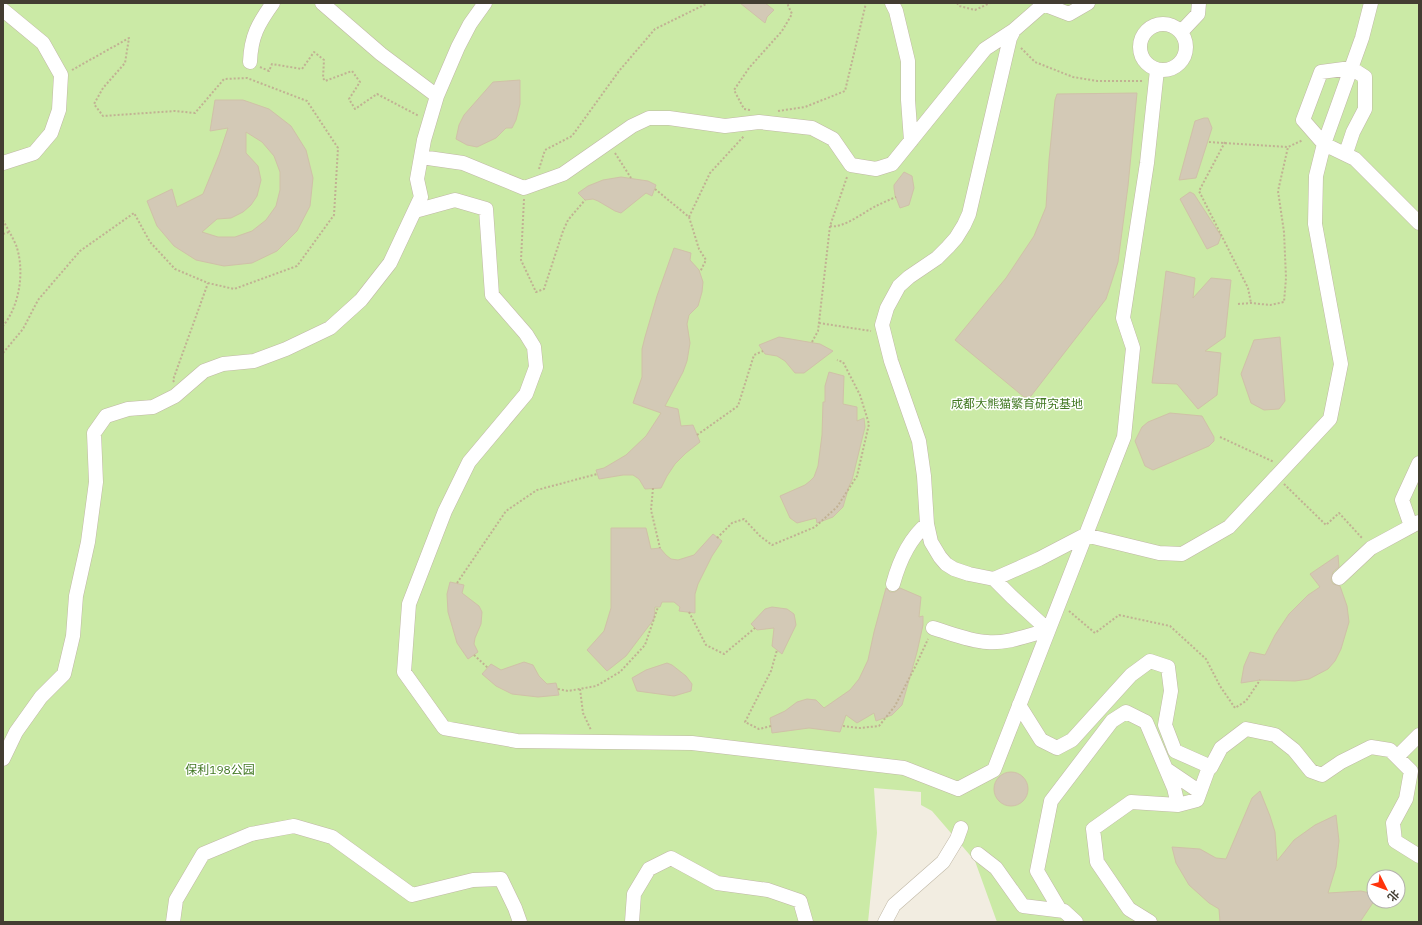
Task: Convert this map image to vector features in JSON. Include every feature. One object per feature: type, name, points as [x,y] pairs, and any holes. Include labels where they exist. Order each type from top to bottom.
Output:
[{"type":"street","points":[[250,62],[250,46],[258,24],[273,3]]},
{"type":"street","points":[[322,3],[381,54],[437,96]]},
{"type":"street","points":[[3,759],[16,732],[42,697],[64,674],[73,636],[76,596],[88,542],[96,482],[94,433],[106,416],[128,409],[153,407],[175,396],[204,371],[223,364],[254,361],[286,349],[330,328],[361,300],[390,263],[421,197],[417,179],[424,140],[437,96],[458,47],[470,24],[485,3]]},
{"type":"street","points":[[892,3],[896,11],[908,61],[910,141]]},
{"type":"street","points":[[421,157],[463,163],[530,186],[563,174],[632,126],[649,118],[669,118],[725,126],[759,122],[812,128],[833,139],[852,165],[876,169],[892,164],[985,49],[1012,34],[1044,3],[1069,14],[1088,3]]},
{"type":"street","points":[[1181,32],[1198,14],[1199,3]]},
{"type":"street","points":[[994,579],[1085,535],[1159,554],[1182,554],[1229,527],[1330,419],[1341,364],[1315,224],[1316,176],[1320,139],[1351,68],[1362,38],[1371,3]]},
{"type":"street","points":[[3,10],[42,43],[61,75],[59,110],[51,133],[34,153],[3,163]]},
{"type":"street","points":[[415,211],[455,200],[486,209],[492,295],[526,334],[534,347],[536,367],[526,394],[469,462],[446,511],[409,604],[404,672],[444,728],[517,741],[692,743],[904,768],[958,789],[994,770],[1124,437],[1134,348],[1123,318],[1147,163],[1156,75],[1152,68],[1146,64],[1141,57],[1139,50],[1142,35],[1147,29],[1154,25],[1168,24],[1175,27],[1185,38],[1187,46],[1186,54],[1176,67],[1156,75]]},
{"type":"street","points":[[1012,34],[969,214],[956,238],[942,253],[898,286],[886,308],[882,325],[891,362],[919,441],[924,476],[927,524],[935,550],[946,564],[954,569],[969,574],[994,579],[1012,598],[1048,630]]},
{"type":"street","points":[[1346,153],[1353,132],[1365,109],[1365,77],[1351,68],[1321,72],[1303,120],[1320,139],[1355,159],[1419,223]]},
{"type":"street","points":[[1339,578],[1371,548],[1415,524],[1402,500],[1419,463]]},
{"type":"street","points":[[893,584],[909,544],[927,524]]},
{"type":"street","points":[[933,628],[975,640],[988,642],[1016,638],[1048,630]]},
{"type":"street","points":[[1019,705],[1041,740],[1057,748],[1072,740],[1131,675],[1150,661],[1168,667],[1171,691],[1165,725],[1175,751],[1211,767]]},
{"type":"street","points":[[1060,910],[1038,871],[1051,801],[1112,722],[1126,712],[1146,722],[1174,788],[1178,805]]},
{"type":"street","points":[[1150,922],[1129,908],[1097,862],[1094,829],[1131,802],[1178,805],[1197,800],[1208,770],[1221,748],[1246,729],[1275,735],[1294,750],[1311,771],[1322,775],[1341,762],[1370,747],[1390,750],[1410,771],[1406,799],[1393,823],[1395,841],[1419,856]]},
{"type":"street","points":[[1397,757],[1419,735]]},
{"type":"street","points":[[1166,769],[1200,792]]},
{"type":"street","points":[[173,922],[176,900],[203,854],[251,834],[294,826],[332,837],[412,894],[473,880],[501,879],[520,922]]},
{"type":"street","points":[[885,922],[894,905],[943,862],[957,839],[961,828]]},
{"type":"street","points":[[978,854],[996,868],[1023,906],[1064,911],[1076,922]]},
{"type":"street","points":[[632,922],[634,894],[649,869],[671,858],[716,883],[768,890],[800,901],[806,922]]},
{"type":"path","points":[[585,200],[568,220],[544,289],[536,292],[521,260],[530,186],[545,150],[572,136],[619,71],[655,29],[708,3]]},
{"type":"path","points":[[751,110],[744,109],[734,90],[749,68],[782,31],[792,14],[787,3]]},
{"type":"path","points":[[774,111],[805,107],[844,91],[866,3]]},
{"type":"path","points":[[957,3],[959,6],[975,10],[990,3]]},
{"type":"path","points":[[1012,34],[1035,62],[1074,77],[1097,80],[1156,75]]},
{"type":"path","points":[[3,353],[23,329],[38,300],[80,251],[134,213],[150,242],[175,269],[208,283],[234,289],[297,266],[334,215],[338,148],[307,101],[247,78],[224,79],[195,113],[175,111],[103,116],[94,104],[103,88],[125,63],[129,38],[78,68],[61,75]]},
{"type":"path","points":[[250,62],[269,71],[272,64],[302,69],[314,52],[324,60],[323,78],[325,81],[352,71],[360,82],[349,100],[356,109],[377,94],[430,121]]},
{"type":"path","points":[[689,217],[710,173],[746,135]]},
{"type":"path","points":[[1209,142],[1288,147],[1320,139]]},
{"type":"path","points":[[608,142],[631,178]]},
{"type":"path","points":[[1224,142],[1199,191],[1248,288],[1251,303]]},
{"type":"path","points":[[1238,304],[1251,303],[1270,305],[1284,302],[1286,278],[1284,232],[1278,191],[1288,147]]},
{"type":"path","points":[[812,342],[818,331],[830,226],[852,165]]},
{"type":"path","points":[[655,189],[689,217],[699,249],[706,260],[700,272]]},
{"type":"path","points":[[830,226],[835,227],[852,220],[876,206],[896,197]]},
{"type":"path","points":[[3,220],[16,246],[20,273],[18,295],[10,317],[3,326]]},
{"type":"path","points":[[3,234],[9,232]]},
{"type":"path","points":[[180,392],[173,380],[208,283]]},
{"type":"path","points":[[819,323],[884,333]]},
{"type":"path","points":[[697,435],[738,406],[754,355],[763,351]]},
{"type":"path","points":[[717,538],[732,523],[744,519],[772,546],[815,527],[838,507],[857,476],[869,424],[860,396],[843,362],[838,360]]},
{"type":"path","points":[[1220,437],[1271,460]]},
{"type":"path","points":[[457,583],[506,510],[537,490],[597,474]]},
{"type":"path","points":[[1276,476],[1326,524],[1339,513],[1371,548]]},
{"type":"path","points":[[652,488],[651,510],[660,548]]},
{"type":"path","points":[[1059,603],[1095,633],[1119,615],[1170,626],[1206,659],[1220,686],[1235,708],[1246,701],[1260,680]]},
{"type":"path","points":[[558,689],[568,691],[596,686],[620,672],[645,645],[658,607]]},
{"type":"path","points":[[689,612],[706,645],[724,654],[755,628]]},
{"type":"path","points":[[843,726],[860,728],[879,726],[895,706],[933,628]]},
{"type":"path","points":[[771,726],[759,729],[745,722],[771,670],[777,650]]},
{"type":"path","points":[[474,654],[488,668]]},
{"type":"path","points":[[580,689],[583,713],[596,742]]},
{"type":"green space","name":"成都大熊猫繁育研究基地","points":[[3,3],[1419,3],[1419,922],[997,922],[975,861],[932,811],[921,805],[921,792],[874,788],[877,833],[868,922],[3,922]]},
{"type":"building","points":[[740,3],[765,3],[774,10],[767,17],[765,23]]},
{"type":"building","points":[[520,80],[520,104],[516,120],[512,128],[506,128],[496,138],[477,147],[467,145],[456,139],[459,125],[464,115],[493,82]]},
{"type":"building","points":[[1137,93],[1128,186],[1118,262],[1106,299],[1031,396],[1024,397],[955,340],[1006,278],[1034,236],[1046,207],[1049,160],[1055,100],[1057,94]]},
{"type":"building","points":[[215,100],[243,100],[269,109],[291,126],[306,150],[313,178],[310,206],[297,231],[277,251],[252,263],[224,266],[196,260],[174,246],[157,226],[147,201],[172,189],[177,207],[203,194],[228,128],[210,131]],"holes":[[[246,132],[262,142],[274,156],[280,172],[280,190],[276,206],[266,220],[252,231],[235,237],[218,237],[202,232],[217,219],[231,218],[243,212],[251,205],[257,196],[261,180],[258,166],[246,153]]]},
{"type":"building","points":[[1208,118],[1212,128],[1196,178],[1179,180],[1195,121]]},
{"type":"building","points":[[904,172],[912,176],[914,188],[909,205],[900,208],[895,195],[894,185]]},
{"type":"building","points":[[621,177],[648,181],[656,185],[652,196],[646,193],[621,213],[593,199],[585,200],[578,193],[588,186],[603,180]]},
{"type":"building","points":[[1190,192],[1194,194],[1221,236],[1218,244],[1207,249],[1180,199]]},
{"type":"building","points":[[674,248],[691,253],[690,260],[699,270],[703,282],[698,306],[689,315],[687,324],[690,343],[687,361],[683,372],[665,406],[678,409],[681,426],[693,425],[700,442],[675,464],[661,488],[645,489],[639,479],[633,475],[599,479],[596,470],[604,468],[626,455],[646,436],[661,413],[633,403],[642,377],[642,349],[645,337],[657,296]]},
{"type":"building","points":[[1166,271],[1195,278],[1193,298],[1211,278],[1231,280],[1225,337],[1205,351],[1221,353],[1217,395],[1198,409],[1177,384],[1152,383]]},
{"type":"building","points":[[779,337],[820,344],[833,351],[804,373],[795,373],[785,361],[777,356],[765,354],[759,345]]},
{"type":"building","points":[[1280,337],[1285,401],[1279,409],[1264,410],[1251,403],[1241,374],[1254,340]]},
{"type":"building","points":[[829,372],[844,376],[843,404],[857,407],[857,421],[864,418],[865,427],[852,480],[843,507],[833,517],[817,523],[816,518],[797,523],[790,518],[780,496],[805,485],[814,477],[818,466],[822,435],[823,402],[825,402],[825,386]]},
{"type":"building","points":[[1170,413],[1202,416],[1214,437],[1214,441],[1209,446],[1153,470],[1145,466],[1135,441],[1142,427],[1148,422]]},
{"type":"building","points":[[611,528],[646,528],[651,549],[660,548],[671,559],[678,560],[694,555],[713,534],[722,541],[712,556],[698,584],[695,594],[695,613],[679,611],[680,607],[674,602],[662,602],[660,607],[655,607],[654,619],[626,656],[607,671],[587,650],[604,631],[611,608]]},
{"type":"building","points":[[1338,555],[1339,567],[1333,572],[1331,580],[1333,584],[1340,586],[1347,606],[1349,622],[1341,649],[1335,661],[1328,669],[1309,679],[1295,681],[1260,680],[1241,683],[1244,666],[1250,652],[1265,655],[1275,635],[1289,614],[1308,595],[1320,587],[1310,574]]},
{"type":"building","points":[[450,582],[464,585],[462,593],[479,606],[482,612],[481,624],[474,644],[478,652],[468,659],[457,643],[448,612],[447,594]]},
{"type":"building","points":[[886,588],[890,592],[895,592],[900,588],[921,597],[919,617],[923,616],[923,625],[902,705],[892,715],[876,721],[874,713],[857,723],[846,715],[840,732],[809,728],[772,733],[770,718],[785,711],[797,702],[807,699],[816,700],[824,708],[850,690],[859,679],[868,660]]},
{"type":"building","points":[[772,607],[787,609],[794,614],[796,625],[782,654],[772,646],[774,628],[757,630],[751,624],[765,609]]},
{"type":"building","points":[[524,662],[533,665],[539,676],[547,684],[556,683],[559,695],[538,697],[512,694],[496,686],[482,674],[491,664],[501,670]]},
{"type":"building","points":[[667,663],[686,676],[692,684],[691,691],[674,696],[637,691],[632,678],[646,670]]},
{"type":"building","points":[[1008,772],[1014,772],[1023,777],[1027,783],[1027,795],[1023,801],[1014,806],[1008,806],[999,801],[994,792],[994,786],[999,777]]},
{"type":"building","points":[[1260,791],[1275,832],[1277,861],[1294,840],[1315,825],[1336,815],[1339,841],[1336,867],[1328,893],[1361,891],[1366,892],[1366,909],[1369,909],[1360,922],[1220,922],[1219,909],[1209,903],[1189,885],[1176,863],[1172,847],[1200,849],[1216,858],[1226,859],[1252,798]]},
{"type":"park label","name":"保利198公园","points":[[220,769]]}]
